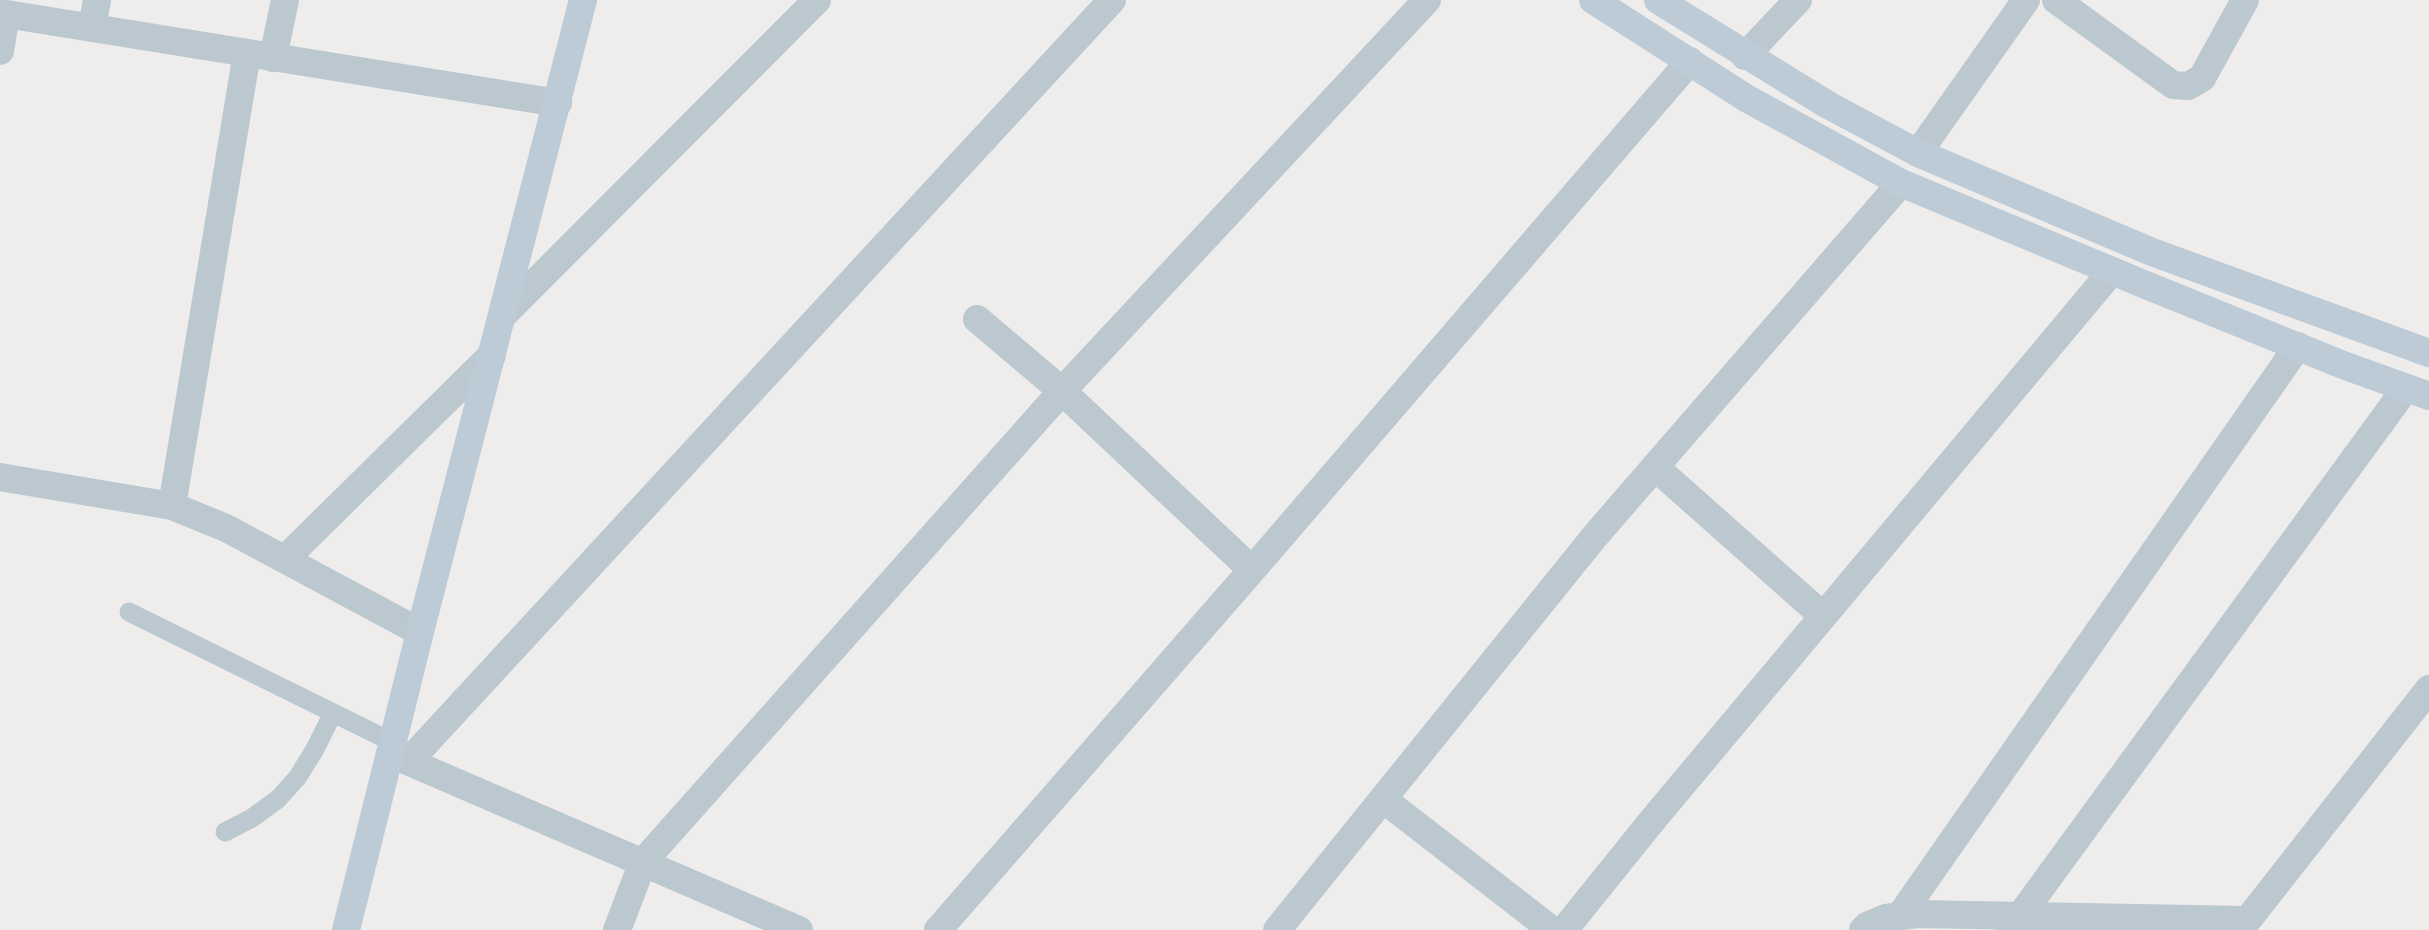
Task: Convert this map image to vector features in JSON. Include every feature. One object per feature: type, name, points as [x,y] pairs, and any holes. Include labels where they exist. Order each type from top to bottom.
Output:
[{"type":"main road","points":[[346,930],[397,752],[420,632],[558,103],[583,0]]},
{"type":"main road","points":[[1593,0],[1746,98],[1901,182],[2112,271],[2418,392]]},
{"type":"main road","points":[[1658,0],[1745,56],[1828,105],[1918,153],[2152,252],[2429,353]]},
{"type":"street","points":[[92,28],[97,0]]},
{"type":"street","points":[[274,58],[285,0]]},
{"type":"street","points":[[502,316],[817,0]]},
{"type":"street","points":[[798,930],[397,752],[1112,0]]},
{"type":"street","points":[[617,930],[643,862],[1062,391],[1427,0]]},
{"type":"street","points":[[1745,56],[1798,0]]},
{"type":"street","points":[[1918,153],[2026,0]]},
{"type":"street","points":[[2056,0],[2173,85],[2188,86],[2202,78],[2245,0]]},
{"type":"street","points":[[0,51],[3,14],[558,103]]},
{"type":"street","points":[[172,506],[247,53]]},
{"type":"street","points":[[938,930],[1252,570],[1690,61]]},
{"type":"street","points":[[1277,930],[1595,536],[1901,182]]},
{"type":"street","points":[[1564,930],[1651,822],[2112,271]]},
{"type":"street","points":[[977,319],[1062,391],[1252,570]]},
{"type":"street","points":[[1900,916],[2298,346]]},
{"type":"street","points":[[285,558],[492,355]]},
{"type":"street","points":[[2015,923],[2418,392]]},
{"type":"street","points":[[1655,467],[1823,616]]},
{"type":"street","points":[[0,477],[172,506],[226,528],[420,632]]},
{"type":"street","points":[[1863,930],[1867,926],[1886,918],[1900,916],[2015,923],[2243,925],[2429,689]]},
{"type":"street","points":[[1383,799],[1552,930]]},
{"type":"lane","points":[[129,612],[333,713],[397,752]]},
{"type":"lane","points":[[225,832],[252,818],[278,799],[296,778],[314,751],[333,713]]}]
